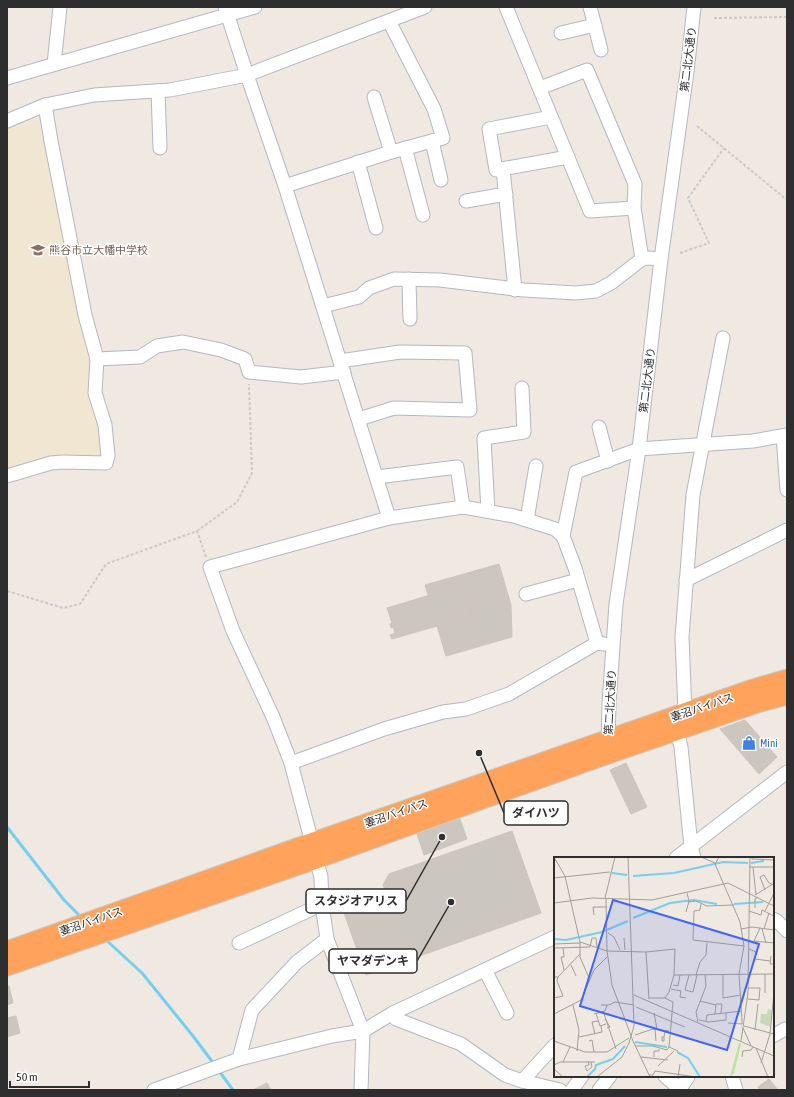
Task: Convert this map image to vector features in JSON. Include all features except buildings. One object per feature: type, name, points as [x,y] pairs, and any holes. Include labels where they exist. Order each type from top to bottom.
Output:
[{"type":"highway","name":"妻沼バイパス","points":[[7,966],[17,952],[111,922],[608,747],[685,713],[770,683],[787,679]]},
{"type":"highway","name":"妻沼バイパス","points":[[608,747],[677,731],[757,703],[787,695]]},
{"type":"street","points":[[54,64],[60,7]]},
{"type":"street","points":[[7,78],[226,11],[255,7]]},
{"type":"street","points":[[7,121],[45,105],[94,96],[170,90],[247,75],[425,7]]},
{"type":"street","points":[[506,7],[590,211],[634,208]]},
{"type":"street","points":[[590,7],[601,50]]},
{"type":"street","name":"第二北大通り","points":[[608,747],[616,604],[639,449],[661,259],[687,72],[694,7]]},
{"type":"street","points":[[226,11],[285,186],[389,518]]},
{"type":"street","points":[[285,186],[358,162],[443,138],[434,109],[389,21]]},
{"type":"street","points":[[561,33],[595,25]]},
{"type":"street","points":[[540,88],[587,70],[635,184],[634,208],[642,259]]},
{"type":"street","points":[[158,91],[160,148]]},
{"type":"street","points":[[374,97],[391,152]]},
{"type":"street","points":[[7,476],[51,463],[106,463],[108,456],[105,425],[95,393],[97,359],[85,315],[45,105]]},
{"type":"street","points":[[551,117],[489,129],[496,170],[568,157]]},
{"type":"street","points":[[432,141],[441,180]]},
{"type":"street","points":[[405,148],[423,216]]},
{"type":"street","points":[[358,162],[376,228]]},
{"type":"street","points":[[503,169],[515,290]]},
{"type":"street","points":[[466,201],[506,194]]},
{"type":"street","points":[[323,306],[358,297],[370,288],[394,279],[440,280],[515,290],[576,293],[596,291],[611,283],[642,259],[661,259]]},
{"type":"street","points":[[409,279],[410,319]]},
{"type":"street","points":[[685,713],[682,637],[693,495],[722,338]]},
{"type":"street","points":[[97,359],[140,357],[157,346],[183,342],[222,350],[245,359],[249,372],[301,377],[400,352],[465,353],[470,410],[394,408],[359,419]]},
{"type":"street","points":[[488,511],[484,438],[524,432],[522,388]]},
{"type":"street","points":[[599,427],[608,461]]},
{"type":"street","points":[[563,536],[576,472],[639,449],[753,441],[785,436],[787,490]]},
{"type":"street","points":[[527,520],[536,466]]},
{"type":"street","points":[[377,477],[457,467],[462,507]]},
{"type":"street","points":[[361,1090],[363,1031],[327,939],[322,904],[321,877],[291,763],[273,717],[233,631],[210,567],[389,518],[462,507],[514,516],[555,529],[563,536],[597,643]]},
{"type":"street","points":[[686,580],[787,530]]},
{"type":"street","points":[[526,594],[578,580]]},
{"type":"street","points":[[291,763],[384,729],[443,712],[466,710],[509,694],[597,643],[614,644]]},
{"type":"street","points":[[677,731],[681,747],[692,852]]},
{"type":"street","points":[[679,857],[692,852],[787,772]]},
{"type":"street","points":[[239,943],[322,904]]},
{"type":"street","points":[[774,920],[786,929]]},
{"type":"street","points":[[154,1090],[239,1059],[332,1036],[363,1031],[393,1013],[554,937]]},
{"type":"street","points":[[239,1059],[252,1010],[297,962],[327,939]]},
{"type":"street","points":[[484,970],[507,1013]]},
{"type":"street","points":[[393,1013],[396,1019],[461,1044],[505,1075],[522,1081],[560,1090]]},
{"type":"street","points":[[774,1035],[785,1029]]},
{"type":"street","points":[[522,1081],[554,1046]]},
{"type":"street","points":[[572,1090],[581,1077]]},
{"type":"street","points":[[599,1090],[609,1077]]},
{"type":"street","points":[[666,1077],[680,1089],[688,1077]]},
{"type":"street","points":[[732,1077],[736,1090]]},
{"type":"path","points":[[714,18],[787,17]]},
{"type":"path","points":[[697,126],[787,200]]},
{"type":"path","points":[[680,253],[709,243],[688,198],[724,148]]},
{"type":"path","points":[[7,591],[63,608],[80,604],[106,564],[197,531],[237,502],[252,473],[249,372]]},
{"type":"path","points":[[197,531],[210,567]]},
{"type":"shaded area","name":"熊谷市立大幡中学校","points":[[40,117],[42,120],[91,360],[102,432],[102,455],[97,457],[60,455],[7,471],[7,128]]},
{"type":"waterway","points":[[7,827],[64,900],[82,918]]},
{"type":"waterway","points":[[105,939],[142,973],[214,1064]]},
{"type":"waterway","points":[[219,1071],[233,1090]]},
{"type":"place","name":"熊谷市立大幡中学校","points":[[38,250]]},
{"type":"place","name":"Mini","points":[[749,743]]},
{"type":"place","name":"ダイハツ","points":[[479,753]]},
{"type":"place","name":"スタジオアリス","points":[[442,837]]},
{"type":"place","name":"ヤマダデンキ","points":[[451,902]]}]
